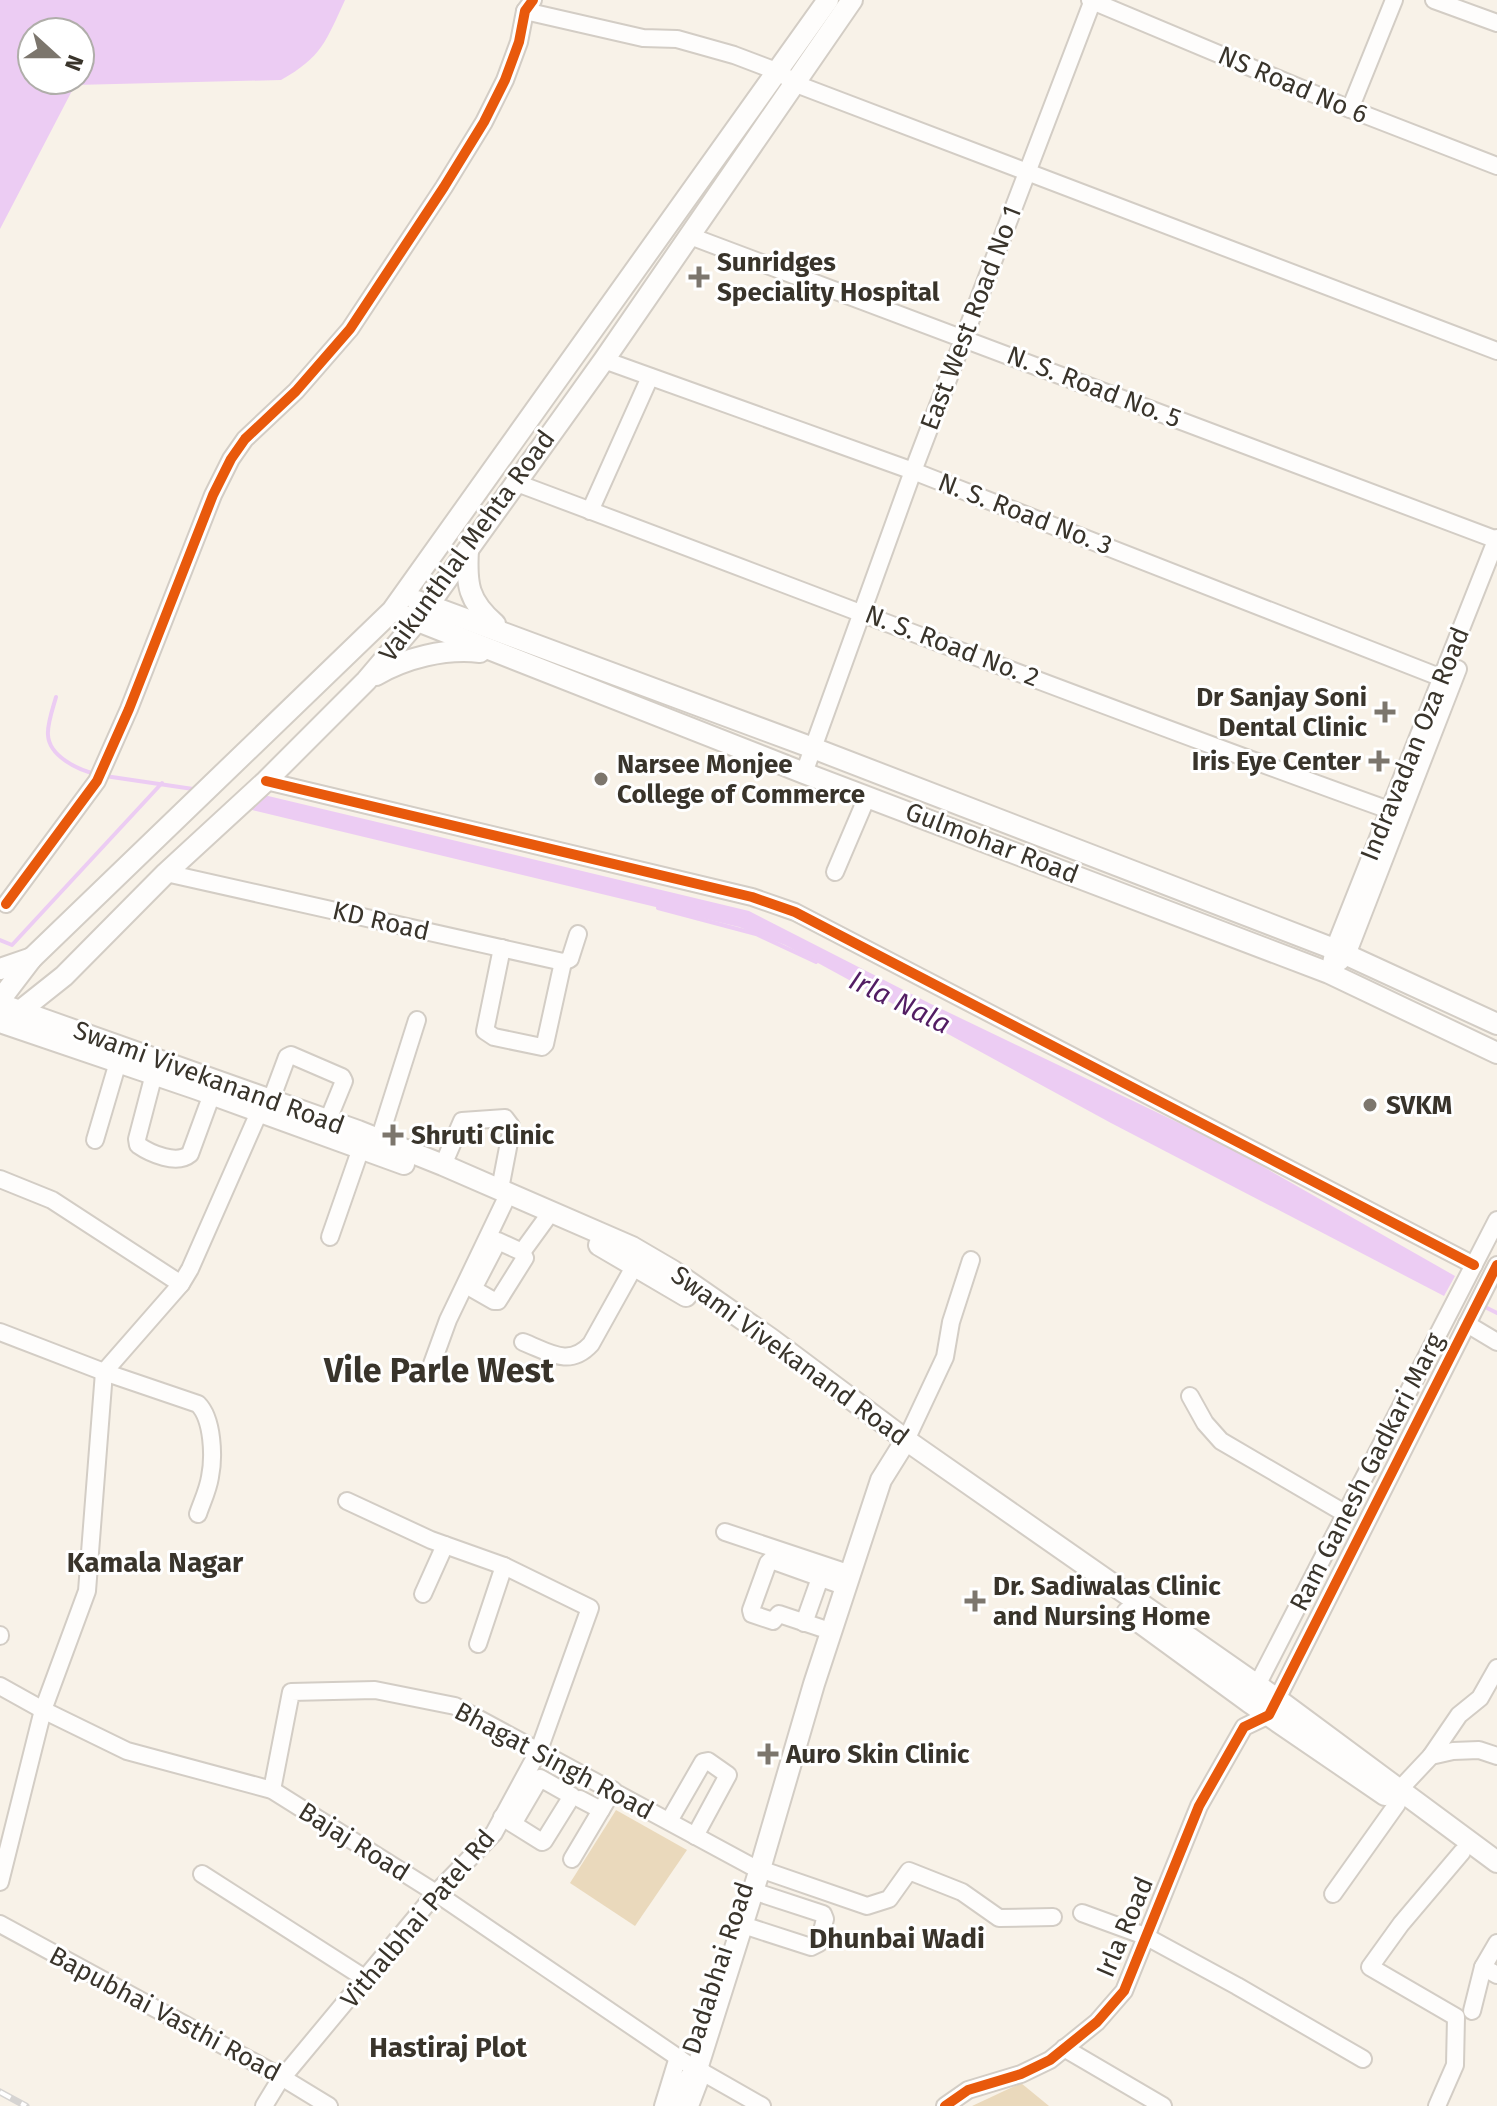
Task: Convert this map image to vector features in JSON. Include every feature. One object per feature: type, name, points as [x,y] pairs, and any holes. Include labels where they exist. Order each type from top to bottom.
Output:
[{"type":"main road","name":"Vaikunthlal Mehta Road","points":[[0,1002],[32,958],[398,603],[828,0]]},
{"type":"main road","name":"Vaikunthlal Mehta Road","points":[[0,1021],[20,1011],[64,976],[166,873],[266,781],[366,681],[422,613],[604,360],[852,0]]},
{"type":"main road","points":[[468,550],[470,592],[477,609],[508,634]]},
{"type":"main road","name":"Gulmohar Road","points":[[398,603],[499,654],[1329,973],[1497,1053]]},
{"type":"main road","name":"Gulmohar Road","points":[[422,613],[508,634],[813,748],[1340,952],[1497,1024]]},
{"type":"main road","points":[[366,681],[390,667],[433,654],[473,651],[499,654]]},
{"type":"main road","points":[[674,722],[683,699]]},
{"type":"main road","points":[[65,926],[89,950]]},
{"type":"main road","points":[[0,969],[32,958]]},
{"type":"main road","points":[[63,1026],[53,1007],[53,997],[64,976]]},
{"type":"main road","name":"Swami Vivekanand Road","points":[[0,1002],[266,1103],[443,1165],[570,1229],[672,1286],[902,1440]]},
{"type":"main road","name":"Swami Vivekanand Road","points":[[0,1021],[212,1094],[266,1103],[328,1120],[502,1196],[632,1247],[673,1271],[771,1339],[902,1440],[1252,1693],[1497,1862]]},
{"type":"main road","name":"Dadabhai Road","points":[[690,2069],[746,1926],[756,1892],[756,1867],[813,1626],[874,1477],[902,1440]]},
{"type":"main road","name":"Dadabhai Road","points":[[690,2069],[881,1480],[902,1440]]},
{"type":"main road","name":"Swami Vivekanand Road","points":[[1398,1796],[1497,1878]]},
{"type":"main road","points":[[676,2106],[690,2069]]},
{"type":"street","name":"NS Road No 6","points":[[1092,0],[1350,109],[1497,166]]},
{"type":"street","name":"East West Road No 1","points":[[804,773],[913,471],[1092,0]]},
{"type":"street","points":[[1350,109],[1394,0]]},
{"type":"street","points":[[1434,0],[1497,23]]},
{"type":"street","points":[[6,904],[100,774],[129,709],[213,495],[231,459],[245,439],[296,391],[350,329],[444,187],[484,122],[505,80],[529,6],[643,38],[677,39],[734,55],[779,72],[796,84],[1497,351]]},
{"type":"street","name":"N. S. Road No. 5","points":[[690,236],[1497,539]]},
{"type":"street","name":"N. S. Road No. 3","points":[[604,360],[913,471],[1442,678]]},
{"type":"street","points":[[590,511],[650,377]]},
{"type":"street","name":"N. S. Road No. 2","points":[[514,482],[1389,810]]},
{"type":"street","name":"Indravadan Oza Road","points":[[1340,952],[1389,810],[1497,539]]},
{"type":"street","name":"Indravadan Oza Road","points":[[1340,952],[1497,566]]},
{"type":"street","points":[[266,781],[737,893],[795,912],[1474,1265]]},
{"type":"street","points":[[835,872],[867,797]]},
{"type":"street","name":"KD Road","points":[[166,873],[563,962]]},
{"type":"street","points":[[502,948],[485,1031],[494,1037],[542,1047],[563,962],[570,959],[578,934]]},
{"type":"street","points":[[1329,973],[1340,952]]},
{"type":"street","points":[[376,1143],[417,1020]]},
{"type":"street","points":[[0,1882],[43,1710],[87,1591],[104,1372],[181,1284],[287,1057],[291,1055],[342,1077],[344,1081],[328,1120]]},
{"type":"street","points":[[95,1140],[118,1062]]},
{"type":"street","points":[[154,1074],[137,1139],[138,1145],[144,1149],[178,1160],[190,1154],[212,1094]]},
{"type":"street","points":[[330,1237],[403,1093]]},
{"type":"street","points":[[432,1364],[502,1196],[511,1126],[505,1118],[462,1121],[443,1165]]},
{"type":"street","points":[[0,1179],[52,1200],[181,1284]]},
{"type":"street","points":[[522,1252],[546,1219]]},
{"type":"street","name":"Ram Ganesh Gadkari Marg","points":[[1244,1727],[1252,1693],[1497,1220]]},
{"type":"street","points":[[902,1440],[945,1357],[951,1322],[971,1260]]},
{"type":"street","points":[[523,1342],[565,1358],[582,1354],[591,1344],[635,1265]]},
{"type":"street","name":"Ram Ganesh Gadkari Marg","points":[[1273,1707],[1497,1265]]},
{"type":"street","points":[[1469,1320],[1497,1342]]},
{"type":"street","points":[[0,1332],[198,1404],[205,1412],[211,1450],[210,1477],[198,1514]]},
{"type":"street","points":[[1190,1396],[1205,1423],[1221,1441],[1346,1514]]},
{"type":"street","points":[[347,1501],[445,1545],[504,1566],[478,1644]]},
{"type":"street","points":[[725,1532],[833,1578]]},
{"type":"street","points":[[423,1594],[445,1545]]},
{"type":"street","points":[[778,1556],[768,1563],[751,1613],[773,1621],[779,1614],[813,1626]]},
{"type":"street","name":"Vithalbhai Patel Rd","points":[[271,2104],[283,2078],[436,1893],[508,1820],[521,1797],[590,1608],[504,1566]]},
{"type":"street","points":[[1333,1894],[1398,1796],[1459,1715],[1480,1698],[1497,1668]]},
{"type":"street","name":"Bajaj Road","points":[[0,1686],[127,1751],[272,1790],[436,1893],[690,2069],[762,2106]]},
{"type":"street","name":"Bhagat Singh Road","points":[[272,1790],[291,1692],[375,1690],[455,1706],[756,1867],[867,1906],[889,1899],[909,1871],[962,1892],[999,1918],[1053,1917]]},
{"type":"street","points":[[1244,1727],[1273,1707]]},
{"type":"street","name":"Irla Road","points":[[945,2106],[968,2090],[1021,2074],[1050,2060],[1097,2022],[1124,1991],[1199,1806],[1244,1727]]},
{"type":"street","points":[[1431,1756],[1479,1750],[1497,1756]]},
{"type":"street","points":[[558,1786],[569,1766]]},
{"type":"street","points":[[508,1820],[542,1842],[572,1796],[540,1778],[521,1797]]},
{"type":"street","points":[[552,1846],[592,1779]]},
{"type":"street","points":[[572,1859],[613,1790]]},
{"type":"street","points":[[580,1799],[601,1810]]},
{"type":"street","points":[[1437,2106],[1455,2065],[1456,2017],[1370,1967],[1401,1924],[1462,1852]]},
{"type":"street","points":[[202,1874],[366,1979]]},
{"type":"street","points":[[746,1926],[811,1947],[819,1943],[825,1919],[823,1914],[756,1892]]},
{"type":"street","points":[[1082,1913],[1145,1936],[1363,2059]]},
{"type":"street","name":"Bapubhai Vasthi Road","points":[[0,1924],[283,2078],[304,2100],[329,2106]]},
{"type":"street","points":[[1472,2011],[1490,1971],[1497,1943]]},
{"type":"street","points":[[1064,2048],[1163,2106]]},
{"type":"street","points":[[663,2106],[690,2069]]},
{"type":"street","points":[[690,2069],[690,2106]]},
{"type":"shaded area","points":[[616,1810],[687,1850],[635,1926],[570,1883]]},
{"type":"shaded area","points":[[1021,2083],[1049,2106],[972,2106]]},
{"type":"water","points":[[0,0],[345,0],[321,47],[306,64],[281,80],[96,84],[96,16],[16,16],[16,96],[69,96],[0,229]]},
{"type":"water","points":[[264,795],[749,911],[929,1003],[1225,1145],[1455,1276],[1444,1296],[1111,1123],[785,945],[739,927],[248,809]]},
{"type":"waterway","name":"Irla Nala","points":[[56,697],[48,726],[53,749],[66,761],[96,774]]},
{"type":"waterway","name":"Irla Nala","points":[[105,776],[193,789]]},
{"type":"waterway","points":[[0,940],[12,945],[162,783]]},
{"type":"waterway","name":"Irla Nala","points":[[658,908],[756,934],[816,962]]},
{"type":"waterway","name":"Irla Nala","points":[[1481,1305],[1497,1313]]},
{"type":"railway","points":[[0,2092],[26,2106]]},
{"type":"cycle path","points":[[6,904],[97,781],[129,709],[213,495],[231,459],[245,439],[296,391],[350,329],[444,187],[484,122],[505,80],[519,42],[525,11],[533,0]]},
{"type":"cycle path","points":[[266,781],[752,897],[795,912],[1474,1265]]},
{"type":"cycle path","points":[[945,2106],[968,2090],[1021,2074],[1050,2060],[1097,2022],[1124,1991],[1199,1806],[1244,1727],[1269,1715],[1497,1265]]},
{"type":"place","name":"Sunridges Speciality Hospital","points":[[699,277]]},
{"type":"place","name":"Dr Sanjay Soni Dental Clinic","points":[[1385,712]]},
{"type":"place","name":"Iris Eye Center","points":[[1379,761]]},
{"type":"place","name":"Narsee Monjee College of Commerce","points":[[601,779]]},
{"type":"place","name":"SVKM","points":[[1370,1105]]},
{"type":"place","name":"Shruti Clinic","points":[[393,1135]]},
{"type":"place","name":"Dr. Sadiwalas Clinic and Nursing Home","points":[[975,1601]]},
{"type":"place","name":"Auro Skin Clinic","points":[[768,1754]]},
{"type":"district","name":"Vile Parle West","points":[[439,1370]]},
{"type":"district","name":"Kamala Nagar","points":[[155,1562]]},
{"type":"district","name":"Dhunbai Wadi","points":[[897,1938]]},
{"type":"district","name":"Hastiraj Plot","points":[[448,2047]]}]
